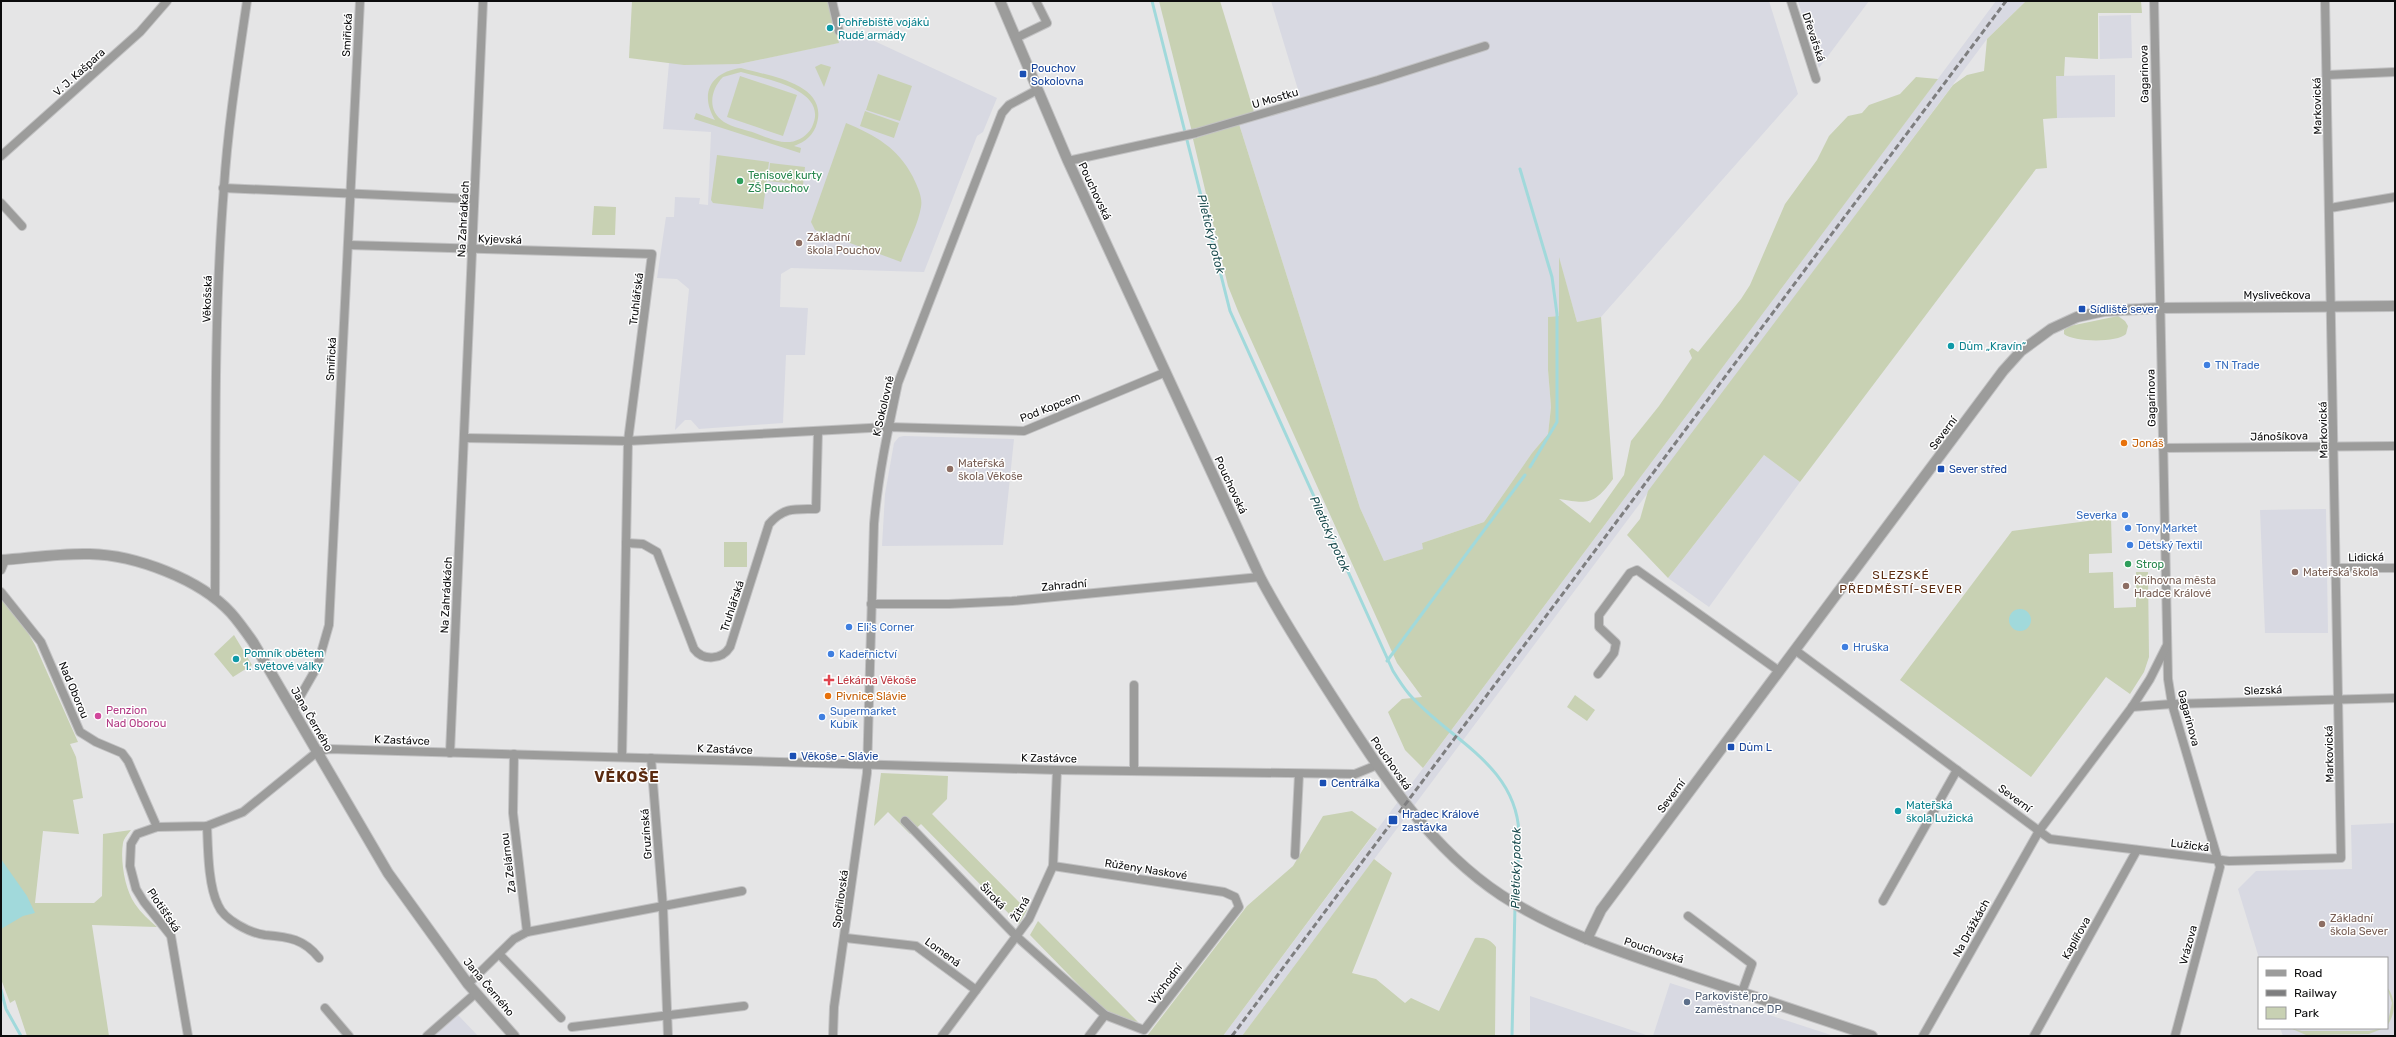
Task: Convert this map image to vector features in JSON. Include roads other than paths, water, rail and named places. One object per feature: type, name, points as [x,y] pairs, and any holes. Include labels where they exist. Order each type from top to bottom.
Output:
[{"type":"street","name":"V. J. Kašpara","points":[[1,156],[140,32],[167,1]]},
{"type":"street","name":"Věkošská","points":[[215,599],[218,297],[223,188],[231,107],[247,1]]},
{"type":"street","name":"Smiřická","points":[[293,710],[317,667],[329,625],[360,1]]},
{"type":"street","name":"Na Zahrádkách","points":[[450,753],[483,1]]},
{"type":"street","points":[[832,1],[839,31]]},
{"type":"street","name":"Pouchovská","points":[[1000,1],[1068,161],[1260,577],[1280,615],[1376,765],[1431,836],[1457,861],[1500,894],[1534,915],[1587,939],[1872,1036]]},
{"type":"street","points":[[1016,38],[1047,23],[1036,1]]},
{"type":"street","name":"Dřevařská","points":[[1790,1],[1816,79]]},
{"type":"street","name":"Gagarinova","points":[[2154,1],[2159,308],[2168,680],[2172,704],[2219,860]]},
{"type":"street","name":"Markovická","points":[[2325,1],[2338,568],[2341,858]]},
{"type":"street","name":"U Mostku","points":[[1068,161],[1196,133],[1378,80],[1485,46]]},
{"type":"street","points":[[2327,75],[2395,72]]},
{"type":"street","name":"K Sokolovně","points":[[867,764],[871,604],[876,493],[898,383],[1002,113],[1009,104],[1037,90]]},
{"type":"street","points":[[223,188],[474,199]]},
{"type":"street","points":[[2330,208],[2395,197]]},
{"type":"street","points":[[1,203],[22,226]]},
{"type":"street","name":"Kyjevská","points":[[348,245],[652,254]]},
{"type":"street","name":"Truhlářská","points":[[622,757],[628,441],[652,254]]},
{"type":"street","name":"Myslivečkova","points":[[2159,308],[2395,306]]},
{"type":"street","name":"Severní","points":[[1587,939],[1601,910],[2003,371],[2021,351],[2051,329],[2077,317],[2104,311],[2159,308]]},
{"type":"street","name":"Pod Kopcem","points":[[888,427],[1024,431],[1166,372]]},
{"type":"street","points":[[464,438],[628,441],[888,427]]},
{"type":"street","name":"Truhlářská","points":[[626,543],[643,544],[657,552],[694,649],[698,654],[717,657],[730,647],[769,524],[779,513],[792,510],[816,509],[818,431]]},
{"type":"street","name":"Jánošíkova","points":[[2163,448],[2395,446]]},
{"type":"street","name":"Jana Černého","points":[[2,563],[67,554],[115,556],[141,562],[164,571],[215,599],[230,612],[245,631],[293,710],[388,873],[468,984],[514,1036]]},
{"type":"street","name":"Lidická","points":[[2338,568],[2395,568]]},
{"type":"street","points":[[1598,674],[1614,653],[1616,643],[1599,626],[1599,615],[1630,574],[1637,570],[1779,671]]},
{"type":"street","name":"Zahradní","points":[[871,604],[949,604],[1012,601],[1260,577]]},
{"type":"street","name":"Nad Oborou","points":[[1,592],[42,642],[80,732],[96,742],[122,753],[128,761],[156,827]]},
{"type":"street","points":[[2039,831],[2132,707],[2150,679],[2167,646]]},
{"type":"street","name":"Severní","points":[[1795,650],[2039,831]]},
{"type":"street","points":[[1134,685],[1134,771]]},
{"type":"street","name":"Slezská","points":[[2132,707],[2172,704],[2395,698]]},
{"type":"street","name":"K Zastávce","points":[[317,752],[329,749],[1057,770],[1299,774],[1354,774],[1376,765]]},
{"type":"street","name":"Plotišťská","points":[[188,1036],[171,936],[144,902],[136,889],[130,866],[131,844],[138,834],[156,827],[207,826],[243,812],[317,752]]},
{"type":"street","name":"Za Zelárnou","points":[[514,754],[513,814],[527,932]]},
{"type":"street","name":"Gruzínská","points":[[651,758],[663,907],[668,1036]]},
{"type":"street","name":"Spořilovská","points":[[833,1036],[834,1007],[846,938],[864,802],[867,764]]},
{"type":"street","name":"Žitná","points":[[942,1036],[1030,919],[1053,866],[1057,770]]},
{"type":"street","points":[[1883,901],[1957,770]]},
{"type":"street","points":[[1295,855],[1299,774]]},
{"type":"street","name":"Široká","points":[[905,821],[1016,936],[1105,1015]]},
{"type":"street","points":[[207,826],[209,865],[218,906],[241,928],[301,942],[310,947],[319,958]]},
{"type":"street","name":"Lužická","points":[[2039,831],[2050,839],[2219,860],[2341,858]]},
{"type":"street","name":"Na Drážkách","points":[[1923,1036],[2039,831]]},
{"type":"street","name":"Kaplířova","points":[[2034,1036],[2137,850]]},
{"type":"street","name":"Vrázova","points":[[2175,1036],[2219,874],[2219,860]]},
{"type":"street","name":"Růženy Naskové","points":[[1053,866],[1224,892],[1235,896]]},
{"type":"street","points":[[468,984],[514,939],[527,932],[742,891]]},
{"type":"street","name":"Východní","points":[[1105,1015],[1144,1030],[1239,907],[1235,896]]},
{"type":"street","points":[[1688,916],[1752,964],[1742,992]]},
{"type":"street","name":"Lomená","points":[[846,938],[916,946],[976,990]]},
{"type":"street","points":[[498,954],[561,1018]]},
{"type":"street","points":[[427,1036],[476,993]]},
{"type":"street","points":[[572,1027],[744,1006]]},
{"type":"street","points":[[325,1008],[349,1036]]},
{"type":"street","points":[[1089,1036],[1105,1015]]},
{"type":"water","points":[[2020,609],[2028,612],[2031,620],[2028,628],[2020,631],[2012,628],[2009,620],[2012,612]]},
{"type":"water","points":[[1,859],[27,896],[35,913],[23,916],[1,929]]},
{"type":"waterway","name":"Piletický potok","points":[[1152,1],[1230,311],[1393,671],[1409,694],[1425,710],[1478,754],[1506,788],[1515,809],[1519,833],[1515,900]]},
{"type":"waterway","points":[[1520,169],[1552,277],[1557,314],[1557,422],[1530,467]]},
{"type":"waterway","points":[[1387,661],[1525,475]]},
{"type":"waterway","name":"Piletický potok","points":[[1512,1036],[1515,906]]},
{"type":"waterway","points":[[1,990],[6,1009],[21,1036]]},
{"type":"railway","points":[[1232,1036],[2006,1]]},
{"type":"place","name":"Pohřebiště vojáků Rudé armády","points":[[830,28]]},
{"type":"place","name":"Pouchov Sokolovna","points":[[1023,74]]},
{"type":"place","name":"Tenisové kurty ZŠ Pouchov","points":[[740,181]]},
{"type":"place","name":"Základní škola Pouchov","points":[[799,243]]},
{"type":"place","name":"Sídliště sever","points":[[2082,309]]},
{"type":"place","name":"Dům „Kravín“","points":[[1951,346]]},
{"type":"place","name":"TN Trade","points":[[2207,365]]},
{"type":"place","name":"Jonáš","points":[[2124,443]]},
{"type":"place","name":"Mateřská škola Věkoše","points":[[950,469]]},
{"type":"place","name":"Sever střed","points":[[1941,469]]},
{"type":"place","name":"Severka","points":[[2125,515]]},
{"type":"place","name":"Tony Market","points":[[2128,528]]},
{"type":"place","name":"Dětský Textil","points":[[2130,545]]},
{"type":"place","name":"Strop","points":[[2128,564]]},
{"type":"place","name":"Mateřská škola","points":[[2295,572]]},
{"type":"place","name":"Knihovna města Hradce Králové","points":[[2126,586]]},
{"type":"place","name":"Eli's Corner","points":[[849,627]]},
{"type":"place","name":"Hruška","points":[[1845,647]]},
{"type":"place","name":"Kadeřnictví","points":[[831,654]]},
{"type":"place","name":"Pomník obětem 1. světové války","points":[[236,659]]},
{"type":"place","name":"Lékárna Věkoše","points":[[829,680]]},
{"type":"place","name":"Pivnice Slávie","points":[[828,696]]},
{"type":"place","name":"Penzion Nad Oborou","points":[[98,716]]},
{"type":"place","name":"Supermarket Kubík","points":[[822,717]]},
{"type":"place","name":"Dům L","points":[[1731,747]]},
{"type":"place","name":"Věkoše - Slávie","points":[[793,756]]},
{"type":"place","name":"Centrálka","points":[[1323,783]]},
{"type":"place","name":"Mateřská škola Lužická","points":[[1898,811]]},
{"type":"place","name":"Hradec Králové zastávka","points":[[1393,820]]},
{"type":"place","name":"Základní škola Sever","points":[[2322,924]]},
{"type":"place","name":"Parkoviště pro zaměstnance DP","points":[[1687,1002]]},
{"type":"district","name":"SLEZSKÉ PŘEDMĚSTÍ-SEVER","points":[[1901,582]]},
{"type":"district","name":"VĚKOŠE","points":[[627,777]]}]
